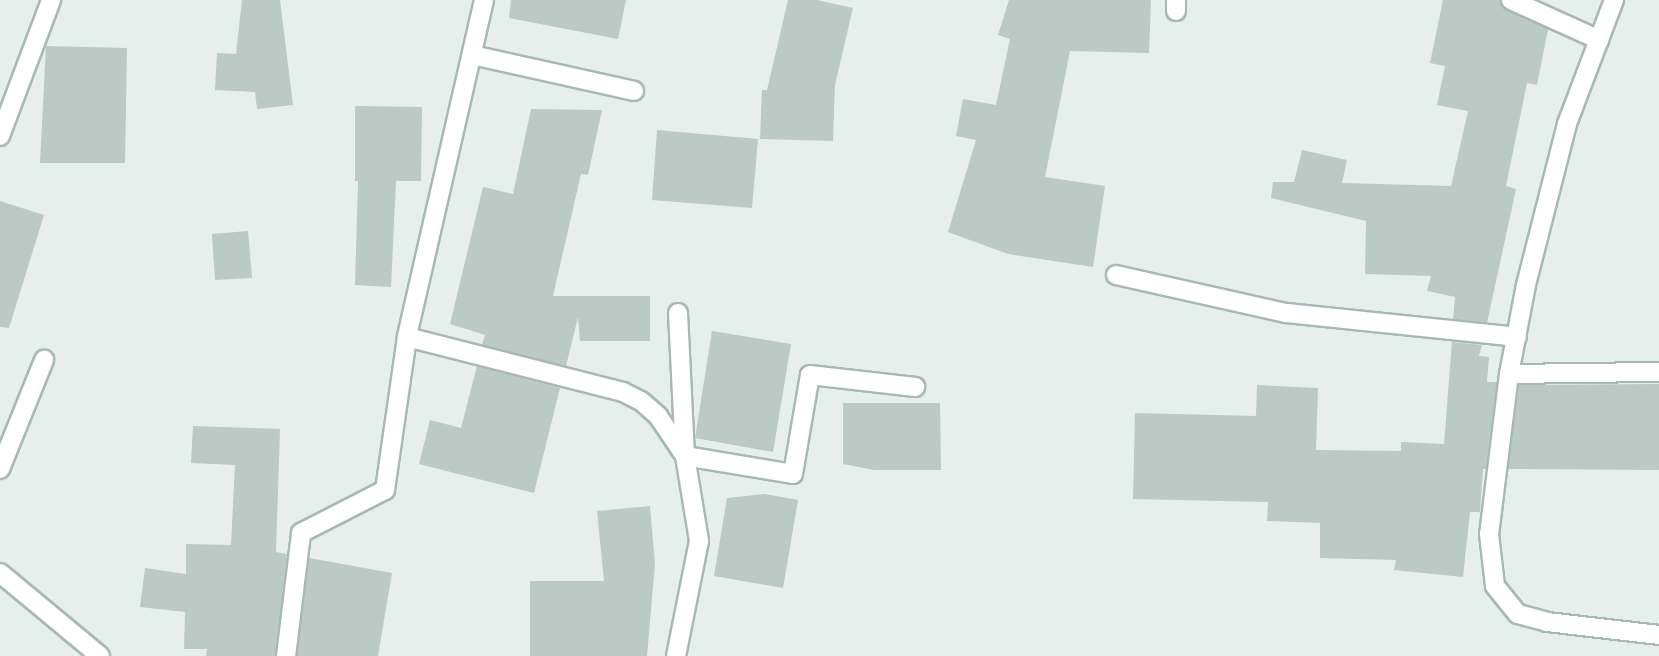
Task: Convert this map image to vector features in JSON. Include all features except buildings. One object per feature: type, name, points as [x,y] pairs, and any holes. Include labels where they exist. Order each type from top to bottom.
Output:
[{"type":"street","points":[[0,136],[51,0]]},
{"type":"street","points":[[286,656],[301,533],[385,490],[407,337],[484,0]]},
{"type":"street","points":[[1511,0],[1599,40]]},
{"type":"street","points":[[1614,0],[1567,124],[1517,337],[1509,374],[1489,534],[1496,586],[1502,598],[1518,614],[1547,622],[1659,635]]},
{"type":"street","points":[[472,55],[634,91]]},
{"type":"street","points":[[1116,275],[1286,313],[1517,337]]},
{"type":"street","points":[[676,656],[699,541],[685,456],[678,313]]},
{"type":"street","points":[[407,337],[623,392],[641,400],[658,416],[685,456],[793,474],[810,375],[915,387]]},
{"type":"street","points":[[0,469],[44,360]]},
{"type":"street","points":[[1509,374],[1659,372]]},
{"type":"street","points":[[2,580],[100,656]]}]
